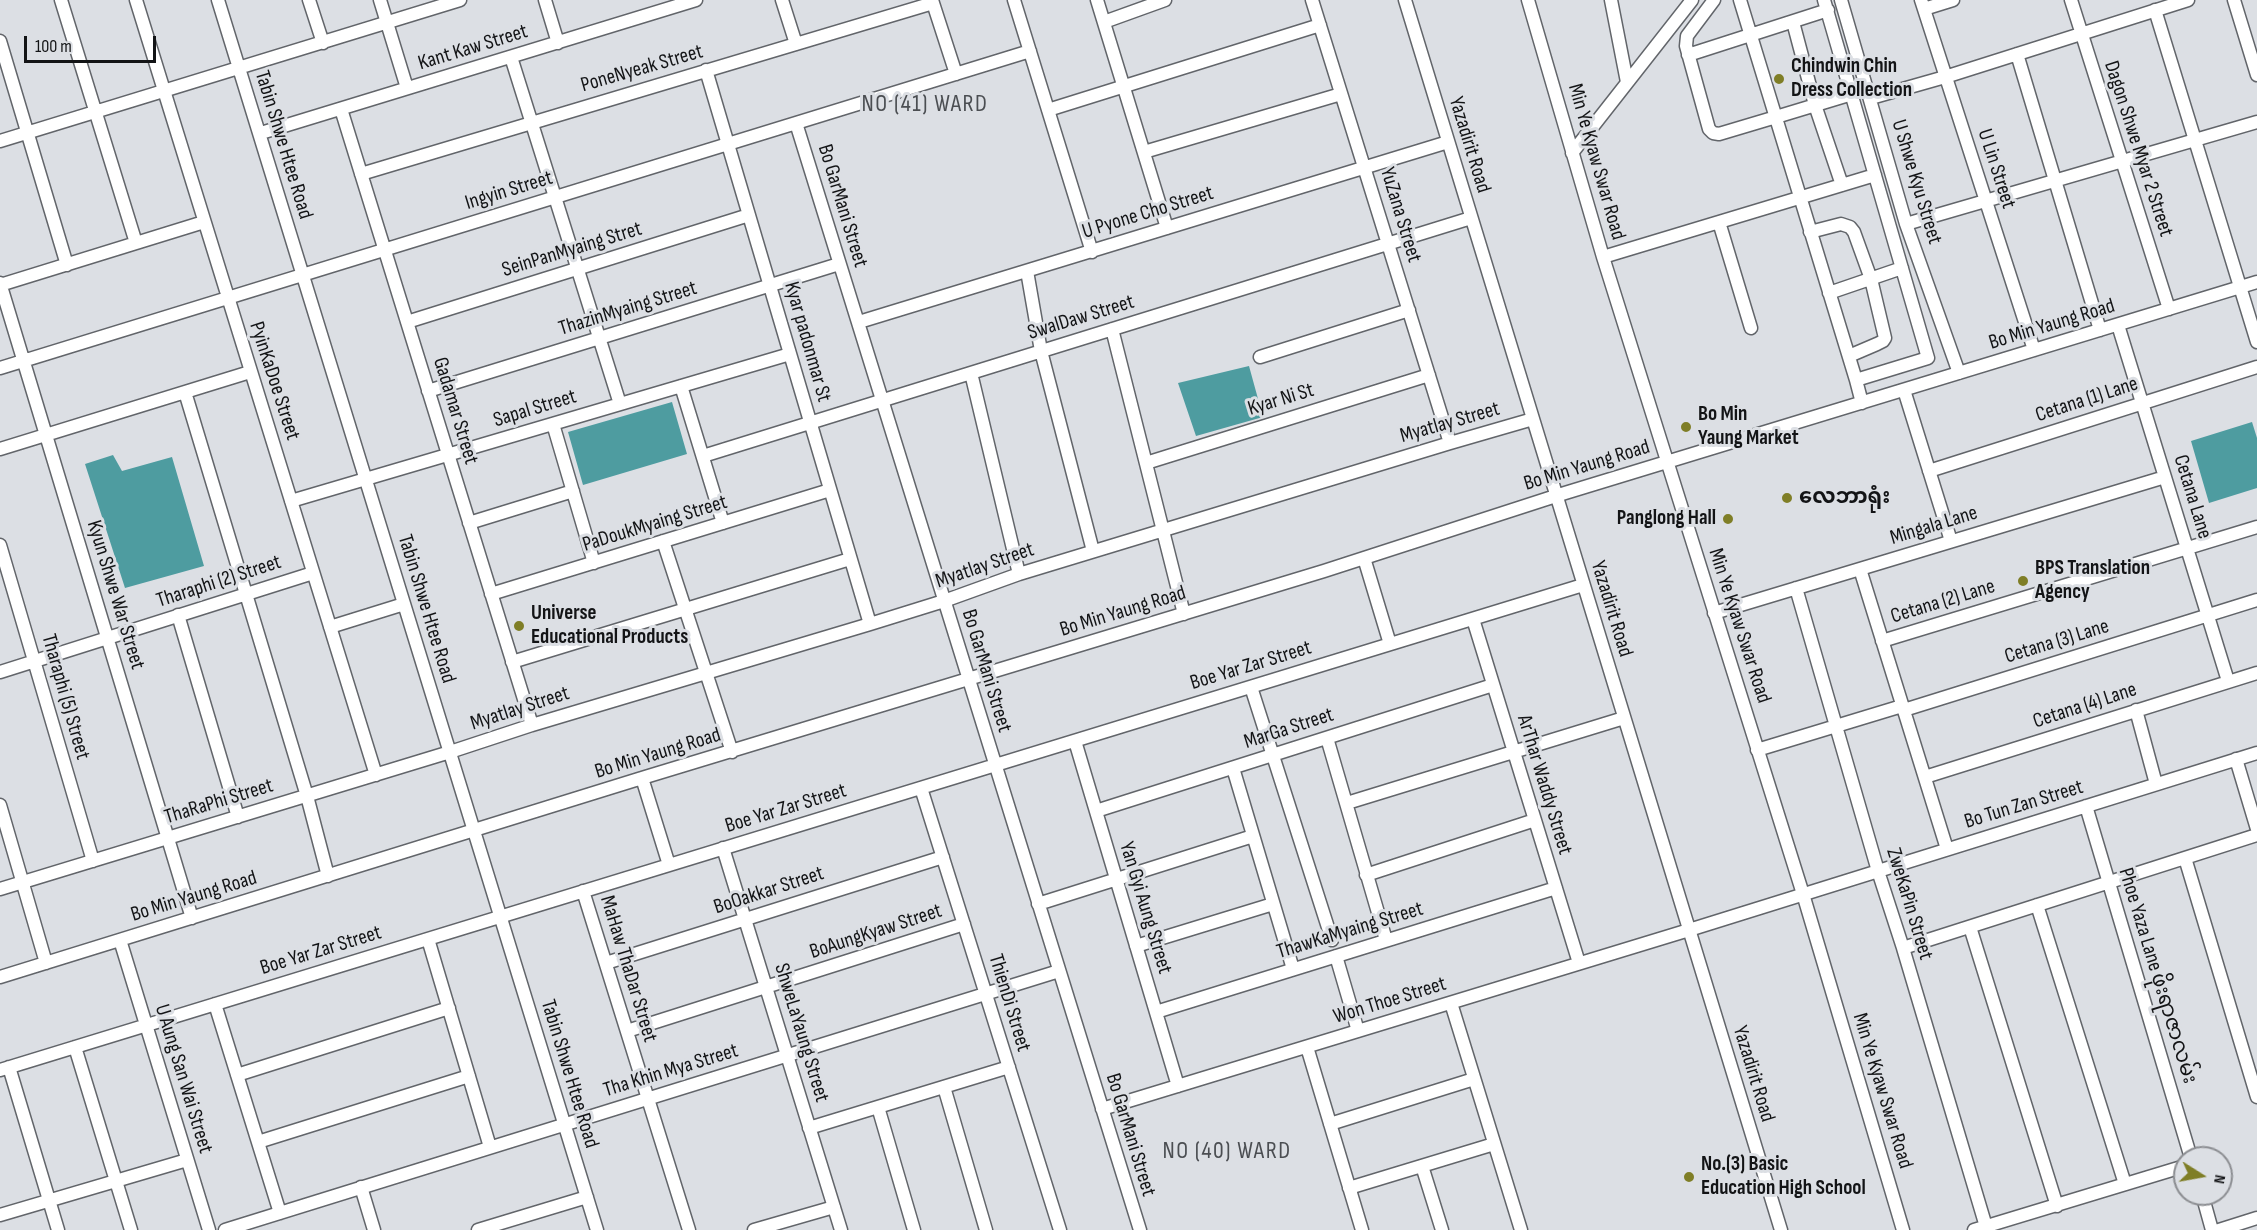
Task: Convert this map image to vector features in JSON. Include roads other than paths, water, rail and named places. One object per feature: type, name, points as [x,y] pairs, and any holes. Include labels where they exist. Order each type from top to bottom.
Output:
[{"type":"street","points":[[61,0],[136,243]]},
{"type":"street","name":"PyinKaDoe Street","points":[[136,0],[376,775]]},
{"type":"street","name":"Tabin Shwe Htee Road","points":[[218,0],[261,133],[597,1230]]},
{"type":"street","points":[[309,0],[322,43]]},
{"type":"street","points":[[380,0],[407,88]]},
{"type":"street","points":[[0,141],[460,0]]},
{"type":"street","points":[[545,0],[558,43]]},
{"type":"street","name":"Kant Kaw Street","points":[[261,133],[696,0]]},
{"type":"street","points":[[782,0],[796,44]]},
{"type":"street","points":[[1014,0],[1092,252]]},
{"type":"street","points":[[1097,0],[1167,228]]},
{"type":"street","points":[[1104,22],[1165,0]]},
{"type":"street","name":"YuZana Street","points":[[1312,0],[1450,442]]},
{"type":"street","name":"Yazadirit Road","points":[[1405,0],[1533,419],[1566,493],[1583,585],[1781,1230]]},
{"type":"street","name":"Min Ye Kyaw Swar Road","points":[[1528,0],[1661,464],[1714,613],[1803,894],[1903,1230]]},
{"type":"street","points":[[1611,0],[1628,82]]},
{"type":"street","points":[[1572,153],[1692,0]]},
{"type":"street","points":[[1714,0],[1687,36],[1686,46],[1708,129],[1713,133],[1719,134],[1852,94]]},
{"type":"street","points":[[1740,0],[1862,403]]},
{"type":"street","name":"U Shwe Kyu Street","points":[[1841,0],[1906,224],[1959,374]]},
{"type":"street","points":[[1923,4],[1953,0]]},
{"type":"street","name":"Dagon Shwe Myar 2 Street","points":[[2071,0],[2169,309]]},
{"type":"street","points":[[1871,98],[2188,0]]},
{"type":"street","points":[[2234,0],[2257,75]]},
{"type":"street","points":[[933,1],[956,74]]},
{"type":"street","name":"PoneNyeak Street","points":[[361,174],[933,1]]},
{"type":"street","name":"U Lin Street","points":[[1923,4],[2034,350]]},
{"type":"street","points":[[1688,55],[1793,22],[1826,5],[1928,358],[1856,380]]},
{"type":"street","points":[[2155,10],[2257,342]]},
{"type":"street","points":[[1793,22],[1815,105],[1842,185]]},
{"type":"street","points":[[1048,110],[1320,25]]},
{"type":"street","points":[[0,41],[68,265]]},
{"type":"street","name":"Ingyin Street","points":[[0,368],[1030,51]]},
{"type":"street","points":[[2017,54],[2100,330]]},
{"type":"street","points":[[511,57],[620,404]]},
{"type":"street","name":"Kyar padonmar St","points":[[706,70],[870,624]]},
{"type":"street","points":[[1144,152],[1341,93]]},
{"type":"street","name":"Gadamar Street","points":[[341,109],[532,724]]},
{"type":"street","points":[[1906,224],[2257,122]]},
{"type":"street","name":"Bo GarMani Street","points":[[796,123],[1140,1230]]},
{"type":"street","name":"U Pyone Cho Street","points":[[859,322],[1448,142]]},
{"type":"street","points":[[1603,257],[1875,175]]},
{"type":"street","name":"SeinPanMyaing Stret","points":[[407,322],[749,215]]},
{"type":"street","name":"SwalDaw Street","points":[[703,456],[1471,218]]},
{"type":"street","points":[[0,285],[204,222]]},
{"type":"street","points":[[1719,222],[1751,328]]},
{"type":"street","points":[[1810,232],[1841,224],[1850,227],[1854,232],[1871,279],[1885,338],[1849,356]]},
{"type":"street","name":"ThazinMyaing Street","points":[[428,391],[839,264]]},
{"type":"street","points":[[1829,292],[1902,268]]},
{"type":"street","points":[[1027,271],[1041,351],[1093,551]]},
{"type":"street","name":"Bo Min Yaung Road","points":[[0,977],[642,778],[1184,614],[1643,469],[2257,282]]},
{"type":"street","name":"Kyun Shwe War Street","points":[[0,285],[192,918]]},
{"type":"street","points":[[1260,357],[1409,310]]},
{"type":"street","name":"Cetana Lane","points":[[2118,324],[2228,681]]},
{"type":"street","points":[[1112,329],[1184,614]]},
{"type":"street","name":"Sapal Street","points":[[291,501],[790,354]]},
{"type":"street","name":"Cetana (1) Lane","points":[[1929,471],[2257,367]]},
{"type":"street","points":[[0,449],[250,372]]},
{"type":"street","points":[[971,373],[1019,574]]},
{"type":"street","name":"Kyar Ni St","points":[[1146,463],[1429,375]]},
{"type":"street","points":[[681,386],[723,523]]},
{"type":"street","points":[[1904,390],[1951,542]]},
{"type":"street","points":[[185,392],[307,796],[328,876]]},
{"type":"street","name":"Myatlay Street","points":[[450,752],[532,724],[944,601],[1093,551],[1450,442],[1533,419]]},
{"type":"street","points":[[553,424],[594,563]]},
{"type":"street","name":"Mingala Lane","points":[[1714,613],[2165,477]]},
{"type":"street","name":"PaDoukMyaing Street","points":[[492,594],[830,490]]},
{"type":"street","points":[[469,523],[573,491]]},
{"type":"street","name":"Cetana (2) Lane","points":[[1882,641],[2257,527]]},
{"type":"street","points":[[663,542],[732,752]]},
{"type":"street","name":"Tharaphi (5) Street","points":[[0,545],[93,861]]},
{"type":"street","points":[[1364,558],[1390,644]]},
{"type":"street","points":[[512,662],[850,559]]},
{"type":"street","points":[[1860,569],[1947,849]]},
{"type":"street","name":"Tharaphi (2) Street","points":[[0,672],[313,573]]},
{"type":"street","name":"Boe Yar Zar Street","points":[[5,1069],[1583,585]]},
{"type":"street","name":"ZweKaPin Street","points":[[1796,588],[1878,871],[1903,948],[1982,1229]]},
{"type":"street","name":"Cetana (3) Lane","points":[[1757,750],[2257,600]]},
{"type":"street","points":[[330,627],[404,604]]},
{"type":"street","points":[[178,615],[238,817]]},
{"type":"street","name":"ArThar Waddy Street","points":[[1473,619],[1579,963]]},
{"type":"street","name":"Cetana (4) Lane","points":[[1925,777],[2257,672]]},
{"type":"street","name":"MarGa Street","points":[[1096,811],[1493,685]]},
{"type":"street","points":[[1251,687],[1332,940]]},
{"type":"street","points":[[2136,711],[2156,784]]},
{"type":"street","points":[[1347,803],[1624,718]]},
{"type":"street","points":[[1327,738],[1386,940]]},
{"type":"street","name":"Yan Gyi Aung Street","points":[[1075,741],[1178,1086]]},
{"type":"street","name":"ThaRaPhi Street","points":[[0,889],[450,752]]},
{"type":"street","name":"Bo Tun Zan Street","points":[[1689,930],[2257,753]]},
{"type":"street","points":[[2236,759],[2257,829]]},
{"type":"street","points":[[1233,768],[1293,969]]},
{"type":"street","points":[[642,778],[669,865]]},
{"type":"street","name":"ThienDi Street","points":[[921,788],[1060,1230]]},
{"type":"street","points":[[0,805],[46,963]]},
{"type":"street","name":"Phoe Yaza Lane ဖိုးရာဇာလမ်း","points":[[2086,806],[2187,1146]]},
{"type":"street","points":[[1366,875],[1535,820]]},
{"type":"street","points":[[1903,948],[2257,835]]},
{"type":"street","points":[[1038,904],[1253,836]]},
{"type":"street","name":"ShweLaYaung Street","points":[[723,848],[841,1230]]},
{"type":"street","name":"BoOakkar Street","points":[[606,963],[943,857]]},
{"type":"street","points":[[2185,858],[2257,1097]]},
{"type":"street","name":"ThawKaMyaing Street","points":[[1156,1012],[1556,888]]},
{"type":"street","name":"MaHaw ThaDar Street","points":[[584,891],[689,1230]]},
{"type":"street","points":[[1136,946],[1274,904]]},
{"type":"street","points":[[2037,905],[2126,1184]]},
{"type":"street","name":"BoAungKyaw Street","points":[[627,1031],[964,924]]},
{"type":"street","points":[[1970,927],[2057,1206]]},
{"type":"street","name":"Won Thoe Street","points":[[1102,1109],[1689,930]]},
{"type":"street","points":[[428,939],[490,1147]]},
{"type":"street","name":"U Aung San Wai Street","points":[[120,940],[208,1230]]},
{"type":"street","points":[[1336,956],[1358,1031]]},
{"type":"street","name":"Tha Khin Mya Street","points":[[225,1230],[1059,971]]},
{"type":"street","points":[[1451,1003],[1521,1230]]},
{"type":"street","points":[[215,1004],[280,1213]]},
{"type":"street","points":[[237,1075],[449,1008]]},
{"type":"street","points":[[75,1047],[131,1230]]},
{"type":"street","points":[[1306,1047],[1362,1230]]},
{"type":"street","points":[[809,1128],[1009,1067]]},
{"type":"street","points":[[5,1069],[58,1230]]},
{"type":"street","points":[[258,1142],[469,1076]]},
{"type":"street","points":[[1330,1124],[1474,1079]]},
{"type":"street","points":[[944,1087],[986,1230]]},
{"type":"street","points":[[878,1107],[915,1230]]},
{"type":"street","points":[[1349,1188],[1494,1144]]},
{"type":"street","points":[[0,1215],[187,1160]]},
{"type":"street","points":[[1422,1166],[1442,1230]]},
{"type":"street","points":[[1982,1229],[2173,1170]]},
{"type":"street","points":[[361,1187],[374,1230]]},
{"type":"street","points":[[478,1230],[516,1224],[587,1197]]},
{"type":"street","points":[[2205,1206],[2212,1230]]},
{"type":"street","points":[[754,1230],[834,1207]]},
{"type":"street","points":[[2219,1230],[2257,1218]]},
{"type":"water","points":[[1249,366],[1263,417],[1196,436],[1178,383]]},
{"type":"water","points":[[672,402],[687,454],[583,485],[568,432]]},
{"type":"water","points":[[2252,422],[2257,438],[2257,488],[2209,503],[2191,441]]},
{"type":"water","points":[[113,455],[122,471],[172,457],[204,566],[125,588],[85,464]]},
{"type":"place","name":"Chindwin Chin Dress Collection","points":[[1779,79]]},
{"type":"place","name":"Bo Min Yaung Market","points":[[1686,427]]},
{"type":"place","name":"လေဘာရုံး","points":[[1787,498]]},
{"type":"place","name":"Panglong Hall","points":[[1728,519]]},
{"type":"place","name":"BPS Translation Agency","points":[[2023,581]]},
{"type":"place","name":"Universe Educational Products","points":[[519,626]]},
{"type":"place","name":"No.(3) Basic Education High School","points":[[1689,1177]]},
{"type":"district","name":"NO (41) WARD","points":[[925,105]]},
{"type":"district","name":"NO (40) WARD","points":[[1227,1152]]}]
